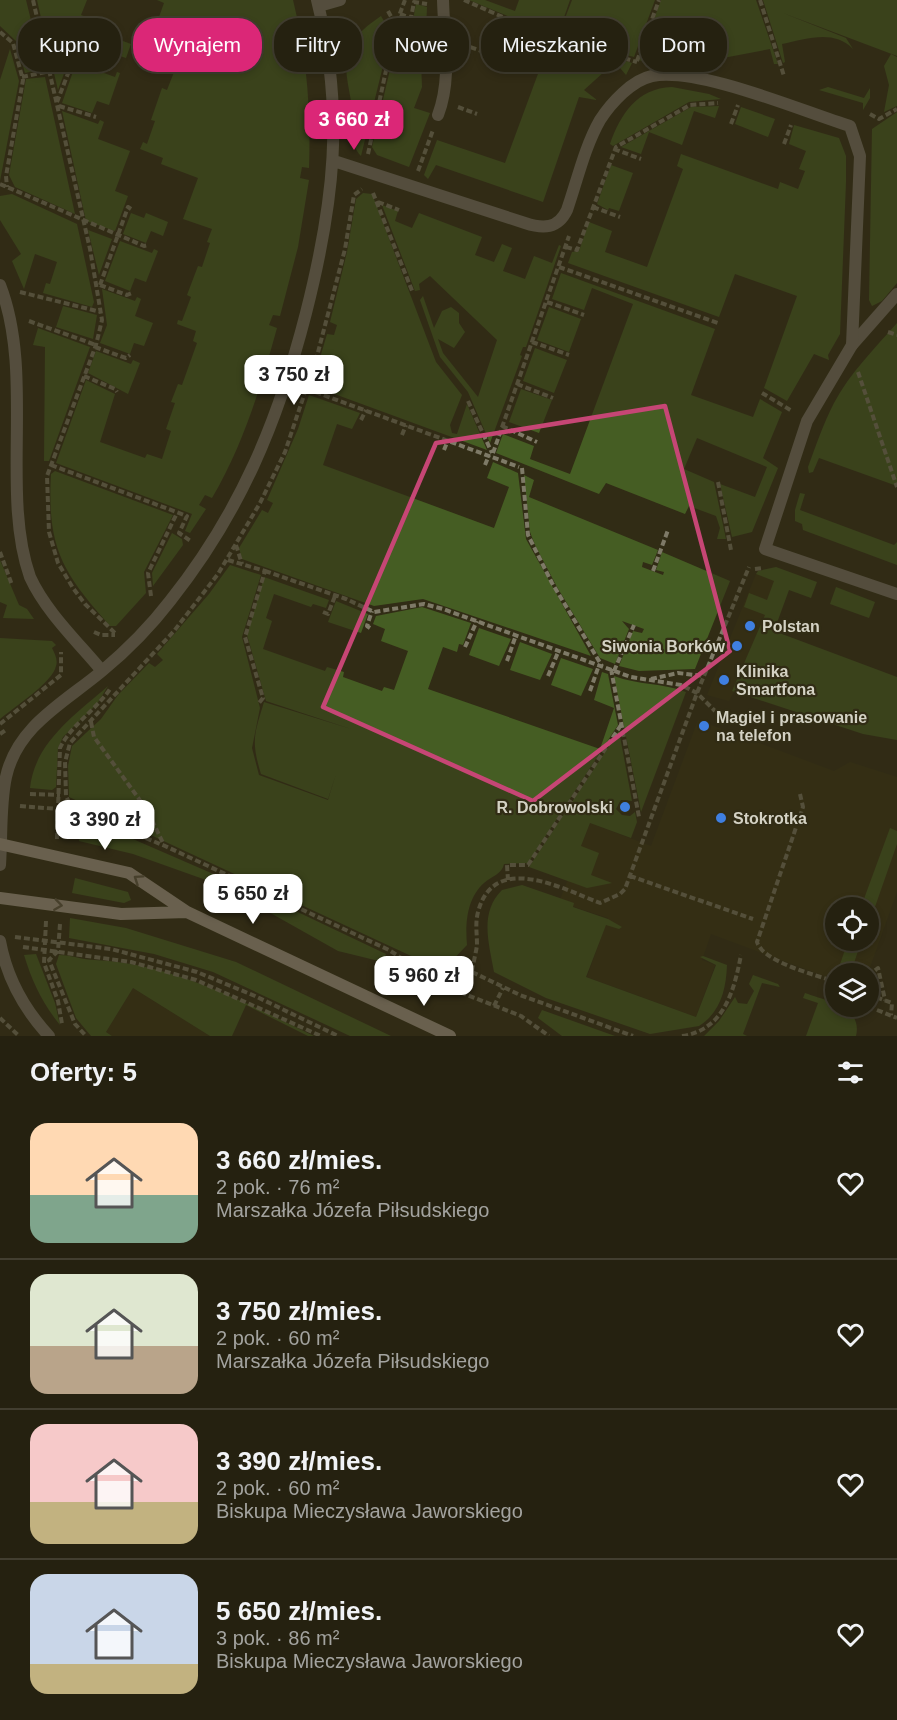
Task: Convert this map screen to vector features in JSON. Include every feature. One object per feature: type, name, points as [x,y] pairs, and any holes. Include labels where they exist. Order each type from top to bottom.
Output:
[{"type":"street","points":[[0,865],[6,776],[20,745],[38,721],[102,671],[169,603],[231,513],[260,456],[292,365],[319,262],[332,188],[334,161],[331,70],[318,3],[340,0]]},
{"type":"street","points":[[438,115],[446,94],[447,76],[443,4]]},
{"type":"street","points":[[334,161],[541,227],[560,222],[567,210],[598,124],[625,92],[640,81],[661,75],[719,83],[850,126],[860,156],[852,345]]},
{"type":"street","points":[[1,286],[10,322],[13,361],[15,505],[21,552],[37,590],[102,671]]},
{"type":"street","points":[[897,294],[852,345],[807,421],[765,549],[897,594]]},
{"type":"street","points":[[1,844],[129,873],[187,912],[450,1036]]},
{"type":"street","points":[[0,898],[121,914],[187,912]]},
{"type":"street","points":[[0,941],[16,991],[29,1014],[49,1036]]},
{"type":"path","points":[[33,0],[37,18]]},
{"type":"path","points":[[398,18],[405,0]]},
{"type":"path","points":[[464,0],[506,18]]},
{"type":"path","points":[[625,92],[659,0]]},
{"type":"path","points":[[760,0],[784,76]]},
{"type":"path","points":[[400,14],[411,18],[414,2],[443,4]]},
{"type":"path","points":[[388,11],[392,18]]},
{"type":"path","points":[[0,32],[14,43],[22,77],[6,176],[7,187]]},
{"type":"path","points":[[628,59],[661,75]]},
{"type":"path","points":[[22,77],[45,72]]},
{"type":"path","points":[[50,72],[98,285],[102,320],[95,346],[47,476],[49,532],[58,564],[85,604],[117,635]]},
{"type":"path","points":[[57,104],[69,72]]},
{"type":"path","points":[[367,158],[386,72]]},
{"type":"path","points":[[486,465],[566,247],[577,250],[614,149],[690,105],[719,103]]},
{"type":"path","points":[[57,104],[96,117]]},
{"type":"path","points":[[731,104],[742,105]]},
{"type":"path","points":[[870,114],[879,119],[897,109]]},
{"type":"path","points":[[465,110],[477,114]]},
{"type":"path","points":[[731,124],[735,113]]},
{"type":"path","points":[[418,174],[438,115]]},
{"type":"path","points":[[783,118],[793,122]]},
{"type":"path","points":[[784,144],[789,133]]},
{"type":"path","points":[[614,149],[641,159]]},
{"type":"path","points":[[0,184],[117,236],[144,246],[149,245]]},
{"type":"path","points":[[0,191],[7,187]]},
{"type":"path","points":[[364,189],[372,191],[378,202],[412,293]]},
{"type":"path","points":[[378,202],[399,210]]},
{"type":"path","points":[[98,285],[128,207],[131,208]]},
{"type":"path","points":[[593,207],[620,217]]},
{"type":"path","points":[[559,267],[718,323]]},
{"type":"path","points":[[98,285],[127,295],[132,293]]},
{"type":"path","points":[[1,286],[101,312]]},
{"type":"path","points":[[20,292],[21,298]]},
{"type":"path","points":[[547,302],[584,315]]},
{"type":"path","points":[[27,320],[126,358],[130,355]]},
{"type":"path","points":[[532,342],[569,356]]},
{"type":"path","points":[[316,362],[326,396]]},
{"type":"path","points":[[855,366],[897,487]]},
{"type":"path","points":[[84,376],[115,389],[117,392]]},
{"type":"path","points":[[517,384],[553,398]]},
{"type":"path","points":[[307,389],[491,455],[520,468],[528,535],[552,583],[601,666]]},
{"type":"path","points":[[762,393],[807,421]]},
{"type":"path","points":[[468,400],[491,455]]},
{"type":"path","points":[[361,420],[366,410]]},
{"type":"path","points":[[402,435],[406,425]]},
{"type":"path","points":[[502,426],[537,442]]},
{"type":"path","points":[[444,450],[448,440]]},
{"type":"path","points":[[51,465],[187,516],[179,533],[188,539]]},
{"type":"path","points":[[718,482],[732,550]]},
{"type":"path","points":[[151,596],[148,573],[177,513]]},
{"type":"path","points":[[653,571],[668,530]]},
{"type":"path","points":[[188,548],[198,531]]},
{"type":"path","points":[[236,545],[242,564]]},
{"type":"path","points":[[225,562],[265,571],[372,611],[424,604],[613,670],[674,683],[697,693],[715,711]]},
{"type":"path","points":[[450,986],[472,972],[477,944],[478,909],[492,888],[518,876],[530,878],[600,903],[620,894],[630,876],[697,693],[748,567]]},
{"type":"path","points":[[259,703],[264,700],[245,637],[265,571]]},
{"type":"path","points":[[147,601],[157,589]]},
{"type":"path","points":[[323,612],[328,614],[335,596]]},
{"type":"path","points":[[370,628],[367,626],[372,611]]},
{"type":"path","points":[[465,647],[477,621]]},
{"type":"path","points":[[634,625],[613,670],[639,817]]},
{"type":"path","points":[[85,627],[101,635],[117,635],[123,628]]},
{"type":"path","points":[[507,661],[516,635]]},
{"type":"path","points":[[0,724],[61,675],[61,650],[57,643]]},
{"type":"path","points":[[548,676],[558,650]]},
{"type":"path","points":[[57,834],[60,748],[65,739],[99,705],[113,685],[118,656]]},
{"type":"path","points":[[590,691],[601,666]]},
{"type":"path","points":[[647,679],[678,673],[704,676]]},
{"type":"path","points":[[70,839],[71,807],[66,796],[67,750],[70,743],[98,715]]},
{"type":"path","points":[[91,722],[94,736],[147,810],[165,846]]},
{"type":"path","points":[[508,880],[507,865],[528,865],[621,725]]},
{"type":"path","points":[[30,794],[66,796]]},
{"type":"path","points":[[800,794],[803,807],[757,942],[759,950],[769,957],[825,978]]},
{"type":"path","points":[[34,807],[58,809]]},
{"type":"path","points":[[71,807],[165,846],[389,950],[450,986],[521,1016],[549,1036]]},
{"type":"path","points":[[630,876],[753,919]]},
{"type":"path","points":[[47,915],[43,949],[44,963],[58,1001],[63,1025]]},
{"type":"path","points":[[60,918],[58,951],[49,960],[75,1024],[86,1036]]},
{"type":"path","points":[[24,936],[144,956],[197,972],[338,1036]]},
{"type":"path","points":[[23,947],[141,964],[196,980],[321,1036]]},
{"type":"path","points":[[684,1036],[697,1034],[709,1028],[728,1002],[736,983],[741,955]]},
{"type":"path","points":[[472,972],[503,988],[633,1036]]},
{"type":"path","points":[[879,973],[885,1000]]},
{"type":"path","points":[[494,1006],[503,988]]},
{"type":"path","points":[[879,998],[892,1003],[891,1016]]},
{"type":"path","points":[[879,1011],[897,1018]]},
{"type":"path","points":[[0,1018],[19,1036]]},
{"type":"highlighted area","points":[[665,406],[730,651],[533,801],[323,707],[436,443]]},
{"type":"shaded area","points":[[756,574],[781,576],[742,677],[729,701],[707,695]]},
{"type":"shaded area","points":[[698,720],[834,771],[850,762],[897,777],[897,892],[879,942],[879,897],[825,897],[825,951],[876,951],[872,963],[825,963],[825,976],[711,934],[702,960],[715,965],[696,1017],[587,977],[608,918],[559,902],[590,823],[651,846]]},
{"type":"shaded area","points":[[133,988],[210,1036],[112,1036],[106,1032]]},
{"type":"green space","points":[[0,0],[26,0],[30,18],[18,18],[18,48],[16,41],[0,26]]},
{"type":"green space","points":[[37,0],[87,0],[81,15],[89,18],[41,18]]},
{"type":"green space","points":[[157,0],[293,0],[297,18],[274,18],[274,72],[306,72],[309,105],[309,168],[302,167],[300,178],[309,180],[298,247],[280,316],[273,315],[269,325],[277,328],[258,394],[242,437],[212,498],[205,495],[199,505],[206,509],[190,533],[185,531],[192,514],[56,463],[86,380],[115,394],[100,442],[145,458],[147,454],[162,459],[171,431],[166,429],[175,403],[171,402],[178,384],[182,385],[197,343],[193,341],[196,331],[177,324],[178,320],[182,321],[191,297],[187,295],[198,266],[202,267],[212,229],[183,219],[198,178],[161,164],[163,158],[140,149],[143,142],[147,144],[155,121],[151,120],[162,88],[167,90],[174,72],[262,72],[262,18],[159,18],[164,3]]},
{"type":"green space","points":[[469,0],[485,0],[515,11],[519,0],[570,0],[564,18],[512,18]]},
{"type":"green space","points":[[572,0],[655,0],[648,18],[640,18],[640,41],[634,57],[628,55],[628,18],[565,18]]},
{"type":"green space","points":[[661,0],[756,0],[778,64],[774,64],[770,49],[727,57],[727,18],[654,18]]},
{"type":"green space","points":[[763,0],[897,0],[897,56],[783,13],[846,38],[853,49],[829,37],[801,40],[782,44],[785,62],[783,63]]},
{"type":"green space","points":[[416,4],[427,7],[427,18],[413,18]]},
{"type":"green space","points":[[374,21],[374,72],[381,72],[361,156],[354,141],[353,112],[346,72],[362,72],[362,31]]},
{"type":"green space","points":[[121,40],[131,44],[126,58],[121,56]]},
{"type":"green space","points":[[10,49],[19,81],[0,181],[0,80]]},
{"type":"green space","points":[[891,54],[897,57],[897,106],[884,112],[889,85],[884,66]]},
{"type":"green space","points":[[54,72],[65,72],[58,90]]},
{"type":"green space","points":[[73,72],[101,72],[115,77],[117,72],[120,73],[109,105],[97,101],[92,113],[62,103]]},
{"type":"green space","points":[[389,72],[421,72],[422,87],[414,108],[430,113],[409,167],[377,155],[372,147]]},
{"type":"green space","points":[[539,72],[604,72],[584,90],[597,100],[579,97],[543,202],[436,165],[428,179],[424,175],[437,140],[505,163]]},
{"type":"green space","points":[[45,77],[75,214],[15,187],[9,175],[26,79]]},
{"type":"green space","points":[[672,87],[709,94],[721,99],[689,102],[613,146],[610,144],[619,123],[632,105],[649,92]]},
{"type":"green space","points":[[828,87],[864,98],[870,88],[870,98],[863,110],[863,103],[819,90]]},
{"type":"green space","points":[[719,106],[715,118],[694,111],[682,145],[649,132],[641,154],[621,147],[691,107]]},
{"type":"green space","points":[[741,107],[775,119],[768,137],[735,124]]},
{"type":"green space","points":[[62,111],[98,124],[100,120],[104,122],[98,139],[130,151],[115,191],[128,196],[115,231],[86,221]]},
{"type":"green space","points":[[897,112],[897,283],[882,301],[872,306],[869,300],[872,129]]},
{"type":"green space","points":[[794,125],[839,138],[846,156],[846,182],[840,334],[828,355],[829,360],[814,354],[787,401],[764,388],[797,296],[735,274],[719,317],[568,263],[572,252],[579,251],[589,222],[612,231],[605,252],[647,267],[683,169],[677,166],[681,154],[778,189],[780,182],[798,189],[805,171],[799,169],[806,151],[789,144]]},
{"type":"green space","points":[[611,165],[633,173],[619,211],[609,208],[608,210],[597,204]]},
{"type":"green space","points":[[363,193],[372,194],[436,362],[462,395],[450,425],[452,433],[457,434],[467,404],[487,450],[329,392],[320,358],[327,334],[334,335],[337,325],[330,322],[347,252],[356,199]]},
{"type":"green space","points":[[12,194],[77,224],[94,302],[92,307],[43,293],[46,283],[50,284],[57,262],[35,254],[24,289],[12,261],[21,254],[0,220],[0,196]]},
{"type":"green space","points":[[382,205],[398,211],[395,221],[412,228],[419,213],[482,237],[475,255],[494,262],[502,244],[512,248],[503,271],[525,279],[534,256],[552,263],[559,245],[561,246],[490,443],[468,392],[440,357],[420,300],[423,296],[434,328],[442,311],[451,307],[459,313],[459,323],[465,332],[454,348],[438,339],[443,353],[478,397],[497,340],[430,276],[419,284],[420,290],[415,291]]},
{"type":"green space","points":[[131,213],[144,218],[146,213],[168,222],[163,236],[151,231],[146,243],[123,234]]},
{"type":"green space","points":[[88,230],[112,239],[99,275]]},
{"type":"green space","points":[[120,241],[152,253],[154,249],[158,251],[146,282],[135,278],[130,291],[105,281]]},
{"type":"green space","points":[[561,273],[715,329],[691,395],[753,417],[760,399],[782,412],[763,458],[778,468],[752,532],[732,537],[720,484],[755,497],[767,467],[697,438],[684,469],[714,482],[726,539],[717,539],[720,528],[716,516],[689,506],[685,514],[606,483],[599,494],[496,453],[503,434],[534,446],[530,459],[570,474],[633,304],[592,288],[584,310],[552,299]]},
{"type":"green space","points":[[102,289],[135,301],[137,297],[141,299],[135,316],[153,323],[144,346],[134,343],[130,354],[100,343],[107,325]]},
{"type":"green space","points":[[63,306],[97,315],[93,339],[56,327]]},
{"type":"green space","points":[[549,307],[581,319],[569,352],[537,340]]},
{"type":"green space","points":[[897,323],[897,486],[819,458],[813,472],[809,473],[808,467],[820,435],[840,392],[863,361]]},
{"type":"green space","points":[[38,328],[90,347],[49,461],[44,461],[45,347],[33,345]]},
{"type":"green space","points":[[535,348],[567,360],[554,393],[523,381]]},
{"type":"green space","points":[[96,351],[131,364],[133,360],[140,363],[128,394],[88,373]]},
{"type":"green space","points":[[521,389],[552,400],[539,433],[509,422]]},
{"type":"green space","points":[[309,395],[360,413],[352,429],[337,424],[323,465],[494,528],[509,487],[487,478],[493,462],[518,473],[526,539],[591,656],[423,599],[374,606],[242,559],[239,548],[262,510],[268,513],[273,503],[267,500],[298,429]]},
{"type":"green space","points":[[55,471],[173,515],[144,572],[146,593],[116,626],[110,626],[80,590],[61,558],[55,540],[50,500],[51,474]]},
{"type":"green space","points":[[524,475],[534,480],[529,497],[658,550],[652,565],[643,562],[642,567],[663,575],[664,572],[656,570],[662,552],[730,581],[695,669],[639,671],[619,666],[633,631],[642,633],[644,629],[622,621],[629,629],[615,664],[600,658],[557,587],[535,545],[530,532]]},
{"type":"green space","points":[[800,493],[805,494],[800,510],[894,545],[897,542],[897,565],[803,530],[802,524],[795,521],[795,510]]},
{"type":"green space","points":[[172,533],[182,539],[183,545],[153,586],[152,573]]},
{"type":"green space","points":[[0,560],[19,605],[27,609],[34,619],[3,618],[7,605],[0,602]]},
{"type":"green space","points":[[230,565],[261,575],[242,637],[260,708],[252,748],[259,775],[328,800],[336,774],[328,799],[261,774],[255,738],[264,702],[351,729],[266,701],[247,635],[264,577],[329,600],[326,608],[313,604],[311,607],[274,594],[266,618],[272,621],[263,649],[325,671],[327,667],[344,672],[343,677],[382,691],[384,687],[394,690],[408,651],[381,641],[385,629],[373,624],[376,616],[422,607],[471,623],[463,645],[459,644],[457,652],[443,647],[428,689],[600,749],[614,708],[594,700],[602,672],[608,674],[618,725],[528,863],[504,864],[499,873],[478,889],[468,911],[467,945],[445,968],[437,968],[69,797],[68,766],[72,746],[101,719],[118,695],[149,663],[155,667],[163,660],[157,654],[209,594]]},
{"type":"green space","points":[[776,567],[817,582],[811,598],[789,590],[774,631],[897,677],[897,740],[863,734],[732,691],[765,615],[744,607],[749,593],[767,600],[774,581],[756,574],[758,571]]},
{"type":"green space","points":[[836,587],[875,602],[869,618],[830,604]]},
{"type":"green space","points":[[336,601],[368,614],[361,633],[328,622]]},
{"type":"green space","points":[[479,628],[511,639],[499,666],[469,655]]},
{"type":"green space","points":[[0,638],[52,641],[56,645],[52,648],[57,662],[48,679],[0,719]]},
{"type":"green space","points":[[520,642],[552,654],[540,680],[510,670]]},
{"type":"green space","points":[[561,658],[593,669],[581,696],[551,685]]},
{"type":"green space","points":[[614,676],[686,692],[641,812]]},
{"type":"green space","points":[[108,686],[97,704],[63,737],[58,748],[56,787],[52,790],[30,788],[33,772],[48,743],[70,719]]},
{"type":"green space","points":[[619,731],[632,801],[621,800],[616,809],[622,815],[630,816],[635,812],[637,822],[631,838],[590,823],[581,846],[599,853],[591,875],[612,883],[587,888],[529,867]]},
{"type":"green space","points":[[84,820],[96,823],[264,896],[386,954],[383,962],[338,951],[249,901],[206,880],[133,854],[79,841],[80,825]]},
{"type":"green space","points":[[890,828],[897,831],[897,844],[878,897],[865,897]]},
{"type":"green space","points":[[75,878],[128,892],[131,900],[124,903],[72,893]]},
{"type":"green space","points":[[522,885],[574,903],[573,907],[608,919],[622,927],[619,929],[606,925],[586,977],[696,1017],[716,965],[700,957],[703,956],[727,965],[724,991],[713,1014],[699,1026],[650,1034],[546,998],[494,972],[487,929],[490,908],[502,890]]},
{"type":"green space","points":[[70,918],[126,928],[236,962],[391,1036],[350,1036],[213,972],[154,954],[69,938]]},
{"type":"green space","points":[[845,951],[858,951],[854,963],[840,963]]},
{"type":"green space","points":[[36,954],[55,1003],[60,1025],[38,992],[30,974],[24,955]]},
{"type":"green space","points":[[59,955],[152,968],[235,998],[314,1036],[308,1036],[246,1005],[232,1036],[210,1036],[133,988],[106,1032],[112,1036],[91,1036],[76,1018],[56,964]]},
{"type":"green space","points":[[753,975],[778,984],[780,987],[762,983],[743,1034],[747,1036],[704,1036],[719,1021],[735,997],[738,1003],[747,1004],[754,991],[749,984]]},
{"type":"green space","points":[[805,993],[825,1000],[825,1017],[853,1017],[857,1026],[856,1036],[806,1036],[818,1003],[803,998]]},
{"type":"green space","points":[[542,1010],[615,1036],[562,1036],[538,1018]]},
{"type":"place","name":"Polstan","points":[[750,626]]},
{"type":"place","name":"Siwonia Borków","points":[[737,646]]},
{"type":"place","name":"Klinika Smartfona","points":[[724,680]]},
{"type":"place","name":"Magiel i prasowanie na telefon","points":[[704,726]]},
{"type":"place","name":"R. Dobrowolski","points":[[625,807]]},
{"type":"place","name":"Stokrotka","points":[[721,818]]}]
